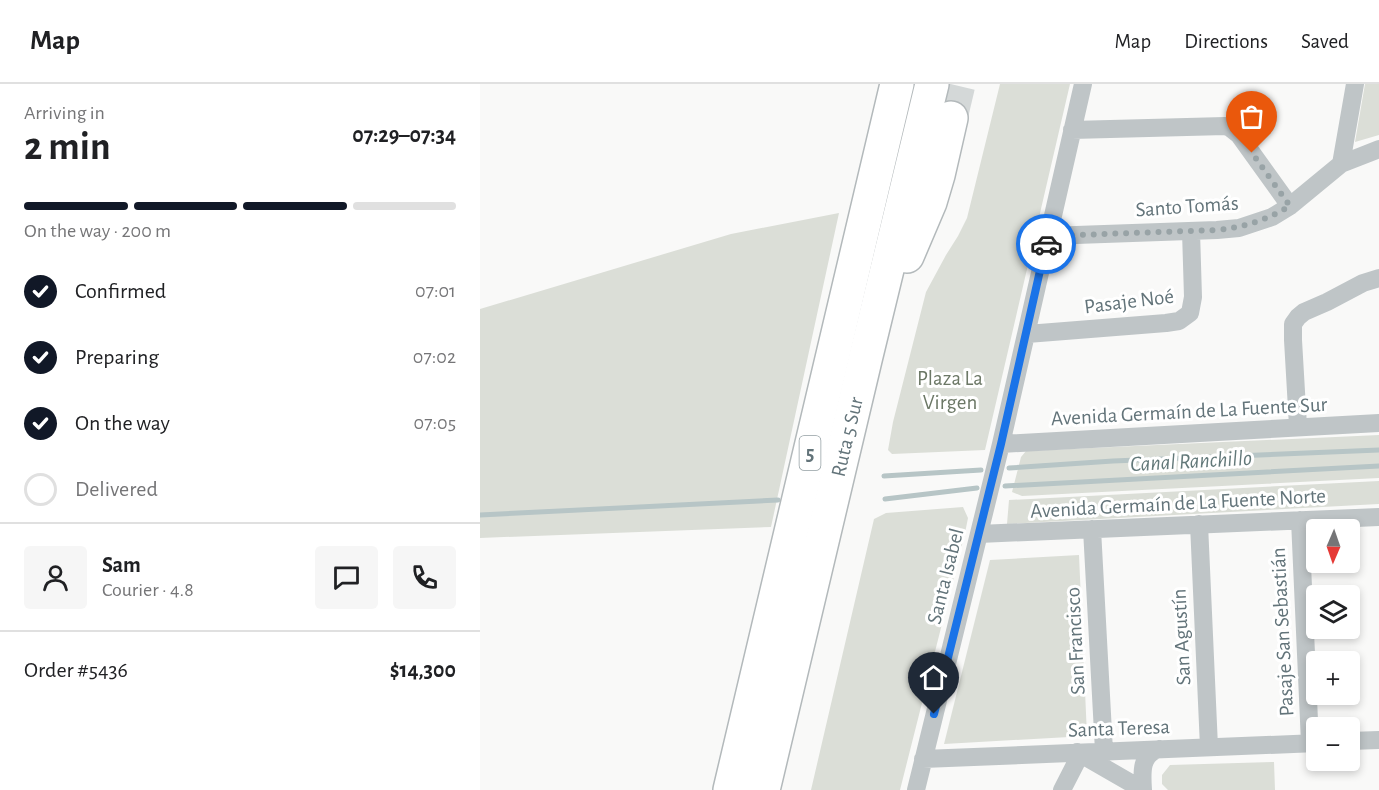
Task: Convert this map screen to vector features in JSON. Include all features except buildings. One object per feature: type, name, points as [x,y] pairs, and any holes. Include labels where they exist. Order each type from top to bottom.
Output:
[{"type":"highway","name":"Ruta 5 Sur","points":[[730,790],[897,84]]},
{"type":"highway","name":"Ruta 5 Sur","points":[[763,790],[932,84]]},
{"type":"highway","points":[[865,360],[930,202],[951,118]]},
{"type":"street","name":"Santa Isabel","points":[[916,790],[1001,444],[1083,84]]},
{"type":"street","points":[[1341,164],[1355,84]]},
{"type":"street","points":[[1072,130],[1225,126],[1239,135],[1290,206]]},
{"type":"street","name":"Santo Tomás","points":[[1048,236],[1239,228],[1272,217],[1290,206],[1341,164],[1379,150]]},
{"type":"street","name":"Pasaje Noé","points":[[1027,334],[1179,321],[1190,313],[1193,297],[1191,231]]},
{"type":"street","points":[[1299,426],[1293,324],[1304,312],[1379,278]]},
{"type":"street","name":"Avenida Germaín de La Fuente Sur","points":[[1001,444],[1379,423]]},
{"type":"street","name":"Avenida Germaín de La Fuente Norte","points":[[979,534],[1379,517]]},
{"type":"street","name":"Pasaje San Sebastián","points":[[1300,520],[1311,717]]},
{"type":"street","name":"San Agustín","points":[[1199,524],[1209,747]]},
{"type":"street","name":"San Francisco","points":[[1092,529],[1104,751]]},
{"type":"street","points":[[1360,741],[1379,740]]},
{"type":"street","name":"Santa Teresa","points":[[923,759],[1306,743]]},
{"type":"street","points":[[1143,790],[1143,763],[1152,751],[1159,749]]},
{"type":"street","points":[[1062,790],[1079,754],[1143,790]]},
{"type":"green space","name":"Plaza La Virgen","points":[[1000,84],[1070,84],[985,450],[892,454],[888,450],[893,422],[926,292],[967,218]]},
{"type":"green space","points":[[1365,84],[1379,84],[1379,135],[1355,142]]},
{"type":"green space","points":[[839,213],[771,527],[480,538],[480,309],[731,234]]},
{"type":"green space","points":[[1379,435],[1379,478],[1022,496],[1012,492],[1021,457],[1026,451]]},
{"type":"green space","points":[[1379,481],[1379,504],[1007,524],[1009,500]]},
{"type":"green space","points":[[963,507],[968,518],[965,533],[900,790],[811,790],[874,519],[886,513]]},
{"type":"green space","points":[[1079,555],[1087,736],[944,744],[990,560]]},
{"type":"green space","points":[[1274,762],[1275,790],[1168,790],[1162,784],[1162,775],[1170,765]]},
{"type":"waterway","points":[[1009,468],[1113,461],[1379,450]]},
{"type":"waterway","name":"Canal Ranchillo","points":[[1005,486],[1379,466]]},
{"type":"waterway","points":[[884,476],[981,470]]},
{"type":"waterway","name":"Canal Ranchillo","points":[[885,499],[977,488]]},
{"type":"waterway","points":[[480,515],[778,500]]},
{"type":"tunnel","points":[[951,118],[959,84]]},
{"type":"way so far","points":[[1046,244],[1048,236],[1217,230],[1239,228],[1272,217],[1290,206],[1252,153]]},
{"type":"route","points":[[934,714],[1001,444],[1046,244]]}]
